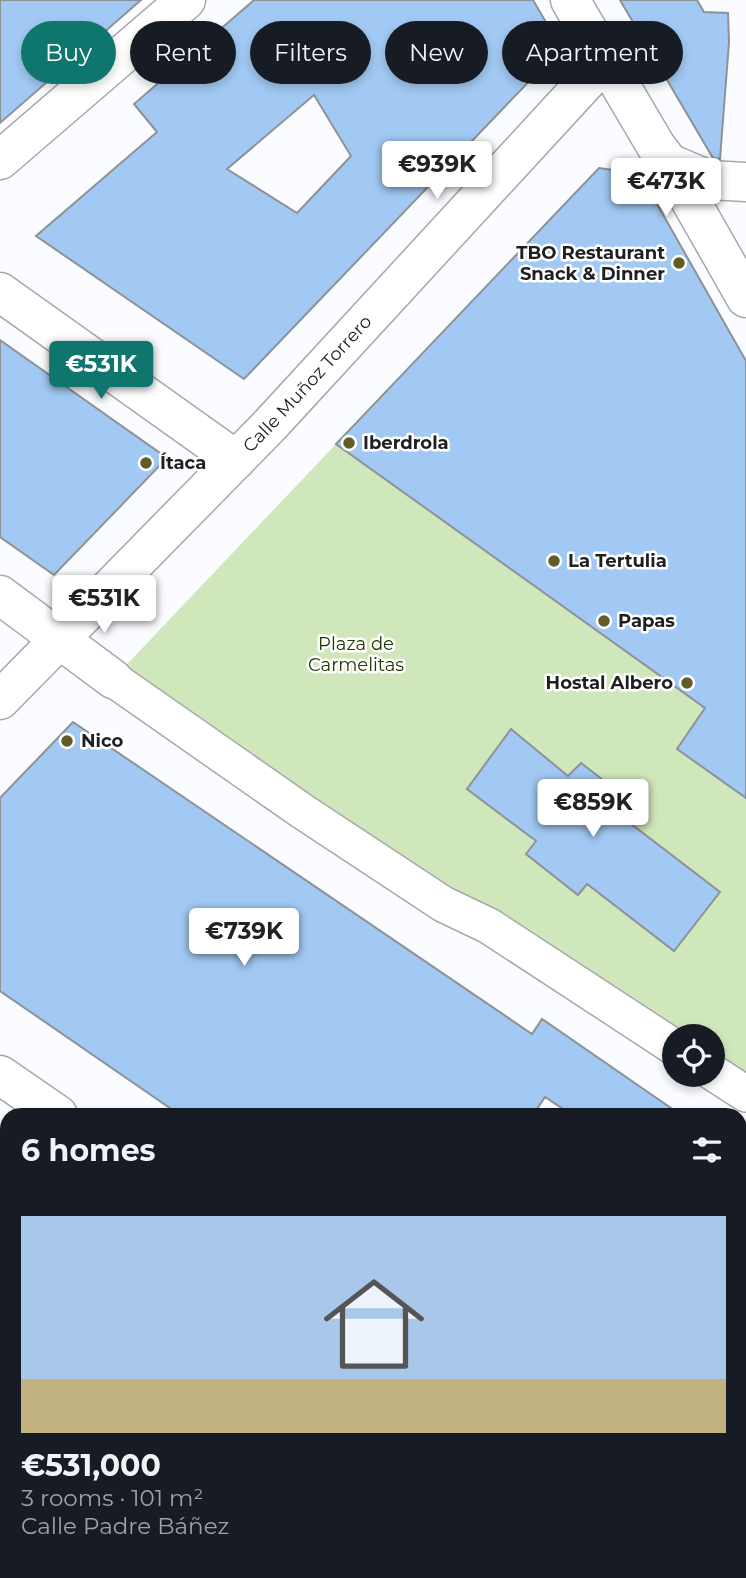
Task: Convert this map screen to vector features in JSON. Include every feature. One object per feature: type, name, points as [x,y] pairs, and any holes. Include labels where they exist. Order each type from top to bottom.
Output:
[{"type":"main road","points":[[0,160],[187,0]]},
{"type":"main road","points":[[570,0],[583,21]]},
{"type":"main road","name":"Calle Muñoz Torrero","points":[[0,700],[236,460],[584,84]]},
{"type":"main road","points":[[620,84],[669,163],[746,298]]},
{"type":"main road","points":[[669,163],[709,180],[746,182]]},
{"type":"main road","points":[[0,292],[236,460]]},
{"type":"main road","points":[[0,595],[113,679]]},
{"type":"main road","points":[[0,1075],[48,1108]]},
{"type":"street","points":[[113,679],[302,811],[443,904],[489,926],[662,1038]]},
{"type":"street","points":[[725,1080],[746,1094]]},
{"type":"green space","name":"Plaza de Carmelitas","points":[[336,444],[705,708],[677,749],[746,798],[746,1094],[725,1080],[725,1024],[662,1024],[662,1028],[113,679]],"holes":[[[511,729],[568,776],[581,763],[642,809],[630,823],[674,950],[587,884],[526,854],[535,841],[467,789]]]},
{"type":"building","points":[[0,0],[141,0],[116,22],[21,21],[21,84],[45,84],[0,123]]},
{"type":"building","points":[[254,0],[533,0],[545,21],[502,21],[502,84],[527,84],[244,379],[36,236],[157,132],[134,104],[157,84],[236,84],[236,21],[230,21]],"holes":[[[314,95],[351,156],[297,213],[227,169]]]},
{"type":"building","points":[[620,0],[697,0],[704,12],[728,13],[729,42],[720,159],[713,158],[669,84],[683,84],[683,21],[632,21]]},
{"type":"building","points":[[599,168],[640,174],[746,361],[746,798],[677,749],[705,708],[336,444]]},
{"type":"building","points":[[0,340],[167,458],[54,575],[0,537]]},
{"type":"building","points":[[73,722],[532,1034],[542,1019],[671,1108],[562,1108],[545,1097],[538,1108],[170,1108],[0,991],[0,798]]},
{"type":"building","points":[[511,729],[568,776],[581,763],[642,810],[630,823],[720,892],[674,951],[587,884],[578,895],[526,854],[536,841],[467,789]]},
{"type":"place","name":"TBO Restaurant Snack & Dinner","points":[[679,263]]},
{"type":"place","name":"Iberdrola","points":[[349,443]]},
{"type":"place","name":"Ítaca","points":[[146,463]]},
{"type":"place","name":"La Tertulia","points":[[554,561]]},
{"type":"place","name":"Papas","points":[[604,621]]},
{"type":"place","name":"Hostal Albero","points":[[687,683]]},
{"type":"place","name":"Nico","points":[[67,741]]}]
